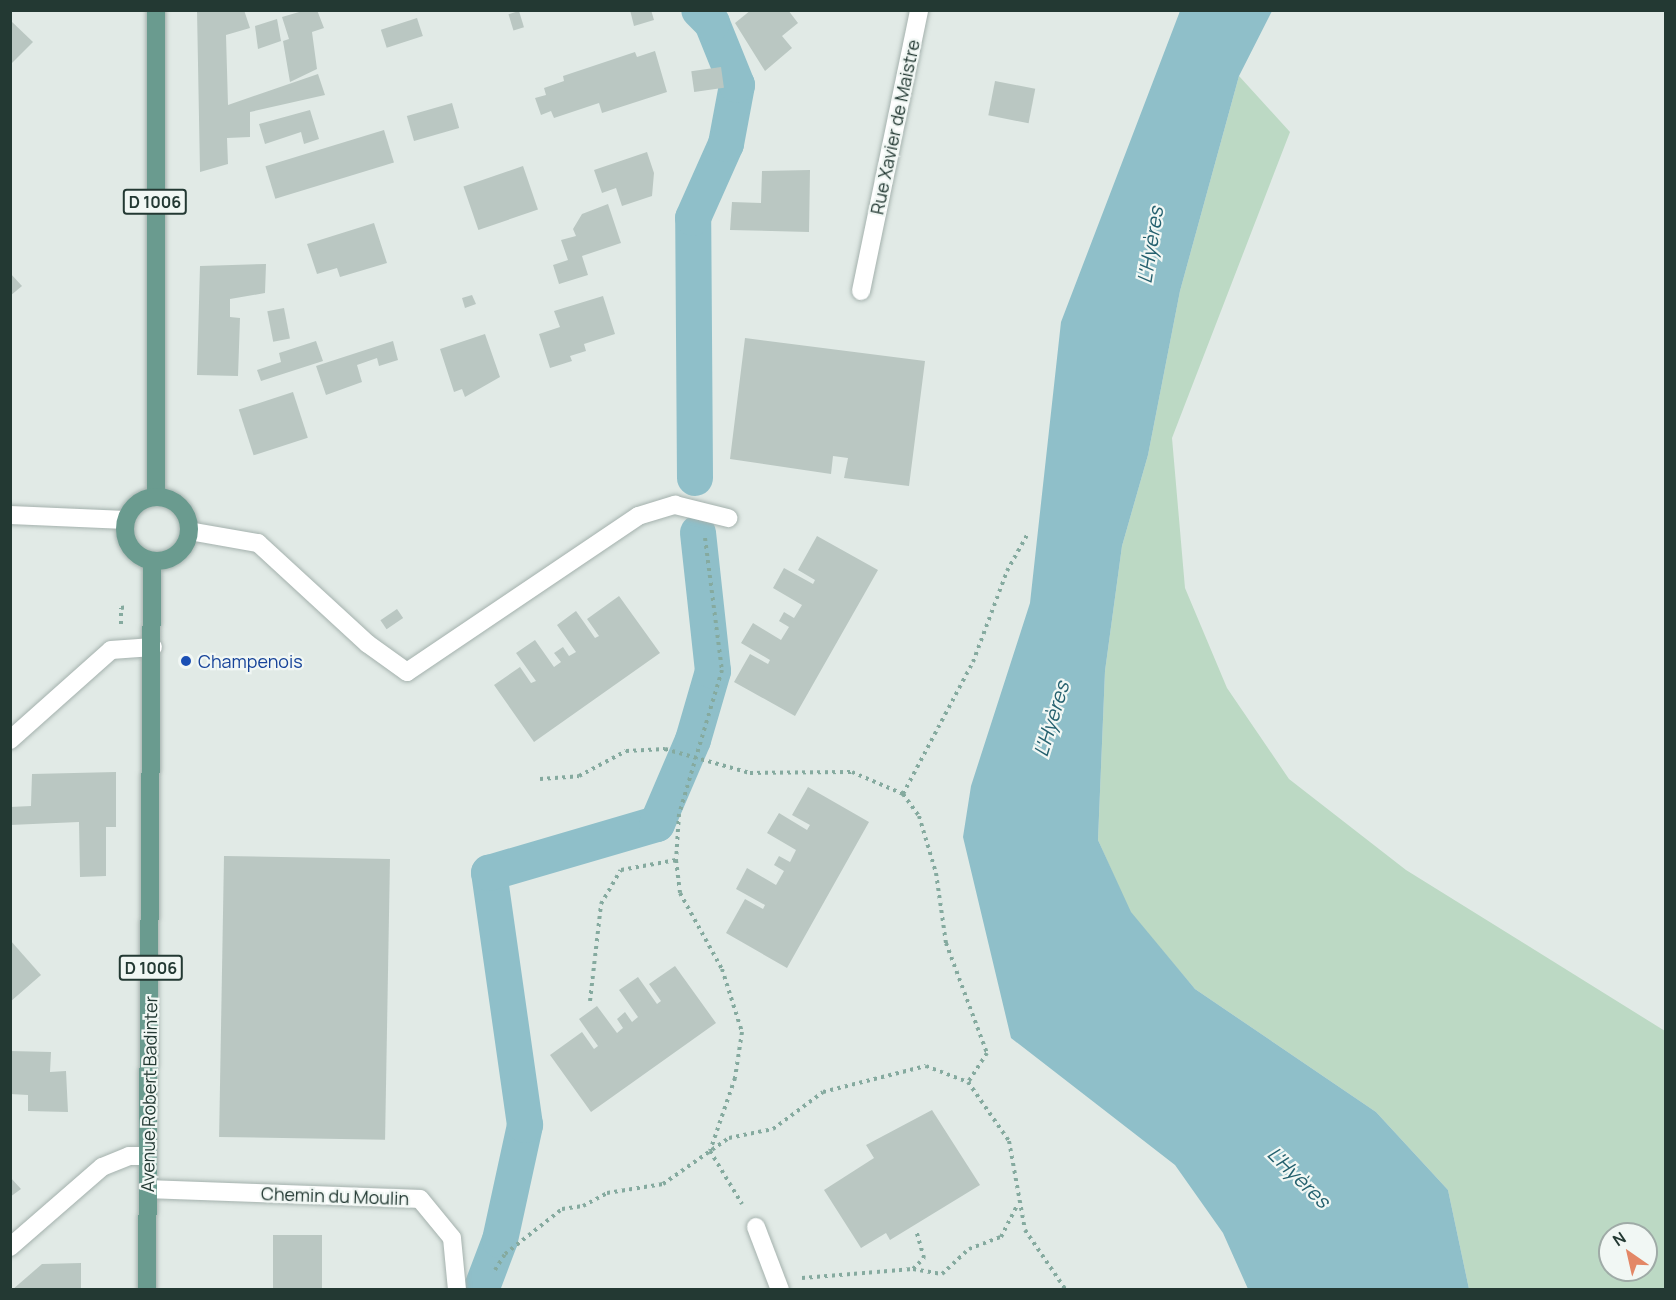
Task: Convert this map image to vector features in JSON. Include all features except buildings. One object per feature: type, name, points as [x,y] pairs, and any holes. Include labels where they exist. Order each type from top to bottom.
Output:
[{"type":"main road","name":"D 1006","points":[[156,10],[154,393],[156,497]]},
{"type":"main road","points":[[156,497],[180,507],[189,531],[182,550],[152,561],[130,547],[126,520],[137,504],[156,497]]},
{"type":"main road","name":"D 1006","points":[[152,561],[153,647]]},
{"type":"main road","name":"Avenue Robert Badinter","points":[[147,1290],[153,647]]},
{"type":"street","name":"Rue Xavier de Maistre","points":[[861,291],[919,10]]},
{"type":"street","points":[[189,531],[258,543],[368,644],[407,672],[638,516],[675,505],[700,513],[728,518]]},
{"type":"street","points":[[10,515],[126,520]]},
{"type":"street","points":[[10,740],[111,651],[153,647]]},
{"type":"street","points":[[10,1247],[102,1167],[129,1156],[147,1156]]},
{"type":"street","name":"Chemin du Moulin","points":[[148,1189],[420,1199],[452,1238],[457,1290]]},
{"type":"street","points":[[756,1227],[778,1286]]},
{"type":"path","points":[[700,513],[722,670],[698,760],[678,814],[676,860],[680,893],[722,969],[742,1032],[735,1078],[710,1151]]},
{"type":"path","points":[[903,794],[973,662],[1002,582],[1027,535]]},
{"type":"path","points":[[540,779],[579,776],[626,751],[665,749],[750,773],[852,772],[903,794],[919,816],[936,873],[946,943],[987,1053],[968,1082]]},
{"type":"path","points":[[590,1002],[601,904],[621,870],[676,860]]},
{"type":"path","points":[[495,1270],[505,1254],[562,1209],[608,1193],[663,1184],[729,1138],[773,1129],[808,1101],[841,1086],[926,1066],[968,1082],[1013,1150],[1017,1206],[1025,1230],[1066,1290]]},
{"type":"path","points":[[710,1151],[756,1227]]},
{"type":"path","points":[[778,1286],[913,1269],[942,1274],[969,1249],[1001,1237],[1017,1206]]},
{"type":"path","points":[[913,1269],[924,1258],[917,1233]]},
{"type":"green space","points":[[1239,76],[1290,132],[1172,438],[1185,588],[1227,688],[1289,779],[1406,870],[1665,1031],[1665,1289],[1469,1289],[1448,1190],[1376,1112],[1195,989],[1130,912],[1098,840],[1105,671],[1122,546],[1148,455],[1180,291]]},
{"type":"water","name":"L'Hyères","points":[[1180,11],[1272,11],[1239,76],[1180,291],[1148,455],[1122,546],[1105,671],[1098,840],[1131,912],[1195,989],[1376,1112],[1448,1190],[1469,1289],[1248,1289],[1223,1233],[1175,1165],[1011,1038],[963,837],[971,786],[1030,603],[1061,322]]},
{"type":"waterway","points":[[695,478],[693,218],[726,144],[737,85],[712,23],[699,10]]},
{"type":"waterway","points":[[481,1290],[500,1240],[525,1125],[489,873],[657,824],[693,740],[713,671],[698,533]]},
{"type":"place","name":"Champenois","points":[[186,661]]}]
